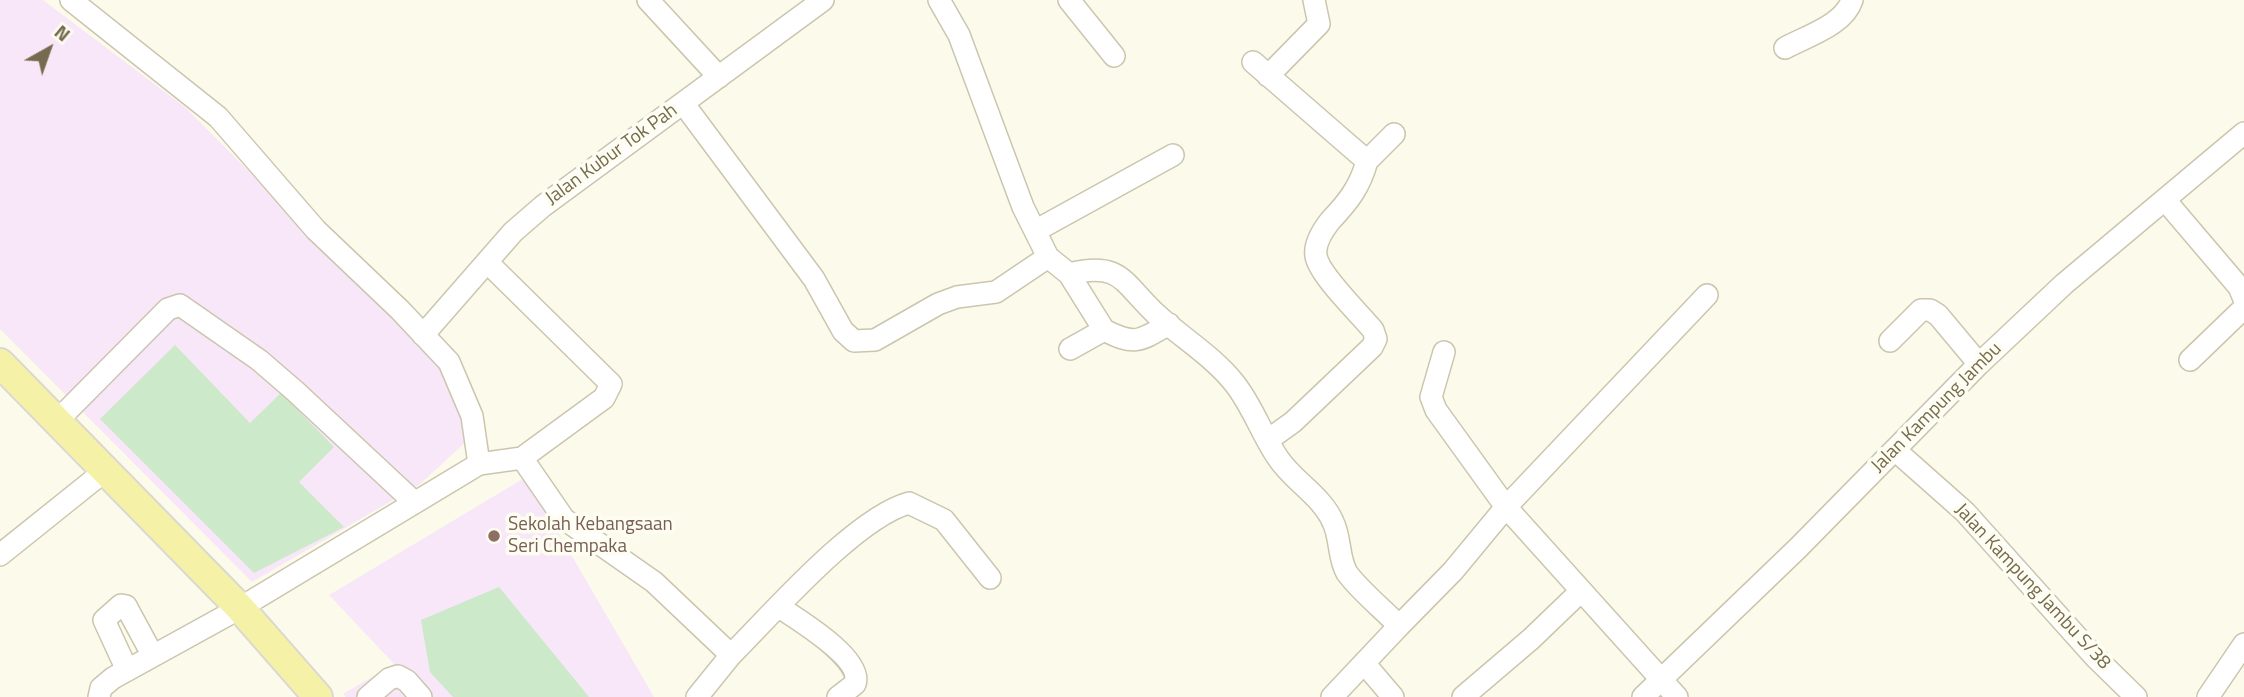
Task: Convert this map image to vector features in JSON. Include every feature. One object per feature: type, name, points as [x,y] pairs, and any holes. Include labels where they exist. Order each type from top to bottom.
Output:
[{"type":"main road","points":[[0,363],[240,608],[318,697]]},
{"type":"street","points":[[71,0],[219,117],[316,230],[449,362],[472,416],[479,464]]},
{"type":"street","points":[[648,0],[719,77]]},
{"type":"street","name":"Jalan Kubur Tok Pah","points":[[423,335],[487,262],[543,206],[823,0]]},
{"type":"street","points":[[939,0],[960,35],[1014,186],[1048,257],[1069,274],[1104,330],[1125,341],[1136,341],[1169,324]]},
{"type":"street","points":[[1069,0],[1114,56]]},
{"type":"street","points":[[1314,0],[1319,24],[1261,69],[1367,162]]},
{"type":"street","points":[[1785,48],[1839,19],[1849,10],[1852,0]]},
{"type":"street","points":[[682,103],[790,245],[814,279],[843,331],[854,341],[875,340],[938,304],[957,297],[996,292],[1048,257]]},
{"type":"street","name":"Jalan Kampung Jambu","points":[[1643,697],[1979,364],[2064,284],[2244,133]]},
{"type":"street","points":[[1268,440],[1311,406],[1375,343],[1373,330],[1323,271],[1316,257],[1318,243],[1326,227],[1360,185],[1367,162],[1394,134]]},
{"type":"street","points":[[1035,231],[1173,155]]},
{"type":"street","points":[[2165,200],[2239,288],[2244,299]]},
{"type":"street","points":[[99,697],[101,688],[127,670],[240,608],[479,464],[522,458],[604,398],[611,383],[487,262]]},
{"type":"street","points":[[1069,274],[1093,268],[1111,270],[1126,280],[1169,324],[1209,356],[1235,384],[1278,459],[1323,506],[1333,522],[1342,564],[1349,575],[1399,626]]},
{"type":"street","points":[[1332,697],[1453,571],[1506,507],[1707,296]]},
{"type":"street","points":[[57,421],[168,309],[180,305],[259,360],[414,502]]},
{"type":"street","points":[[2190,360],[2244,308]]},
{"type":"street","points":[[1890,341],[1921,310],[1930,310],[1938,315],[1979,364]]},
{"type":"street","points":[[1070,349],[1104,330]]},
{"type":"street","points":[[1444,352],[1430,397],[1436,410],[1506,507],[1677,697]]},
{"type":"street","name":"Jalan Kampung Jambu S/38","points":[[1895,450],[1965,512],[2096,657],[2136,697]]},
{"type":"street","points":[[522,458],[564,519],[654,582],[731,655]]},
{"type":"street","points":[[0,555],[106,470]]},
{"type":"street","points":[[697,697],[731,655],[856,533],[895,507],[909,503],[944,520],[990,578]]},
{"type":"street","points":[[1463,697],[1531,639],[1581,591]]},
{"type":"street","points":[[127,670],[104,620],[121,605],[126,606],[153,656]]},
{"type":"street","points":[[779,607],[829,641],[854,669],[855,684],[838,697]]},
{"type":"street","points":[[2208,697],[2244,644]]},
{"type":"street","points":[[1364,663],[1392,697]]},
{"type":"street","points":[[368,697],[389,679],[398,676],[407,681],[421,697]]},
{"type":"shaded area","points":[[0,0],[43,0],[185,107],[441,365],[454,391],[466,442],[419,485],[252,582],[0,329]]},
{"type":"shaded area","name":"Sekolah Kebangsaan Seri Chempaka","points":[[526,477],[654,697],[346,697],[343,694],[394,664],[329,595]]},
{"type":"green space","points":[[175,345],[250,423],[281,393],[334,447],[299,482],[344,527],[254,573],[100,419]]},
{"type":"green space","points":[[499,587],[589,697],[453,697],[430,672],[421,620]]},
{"type":"place","name":"Sekolah Kebangsaan Seri Chempaka","points":[[494,536]]}]
